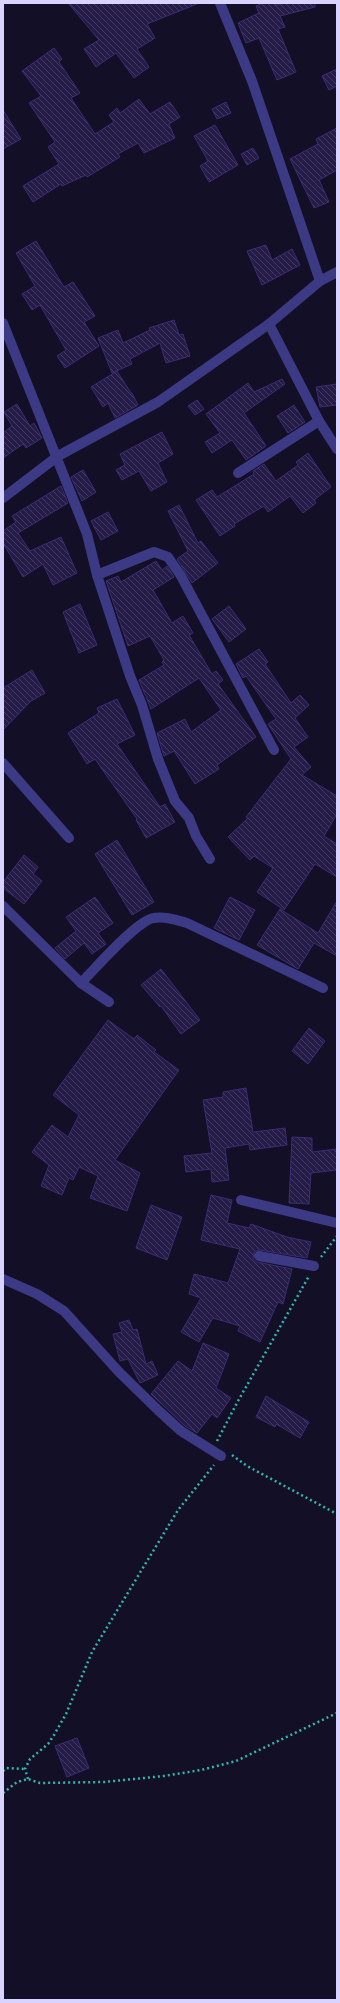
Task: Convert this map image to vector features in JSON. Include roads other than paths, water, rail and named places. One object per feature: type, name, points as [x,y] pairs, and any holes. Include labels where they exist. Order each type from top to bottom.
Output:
[{"type":"street","points":[[220,3],[252,81],[320,281]]},
{"type":"street","points":[[3,498],[58,456],[158,402],[269,324],[320,281],[337,272]]},
{"type":"street","points":[[3,323],[58,456],[88,534],[97,575],[130,676],[142,705],[158,759],[175,801],[189,818],[196,836],[210,859]]},
{"type":"street","points":[[269,324],[319,421],[337,449]]},
{"type":"street","points":[[238,473],[319,421]]},
{"type":"street","points":[[97,575],[154,552],[168,557],[181,576],[274,750]]},
{"type":"street","points":[[3,763],[69,838]]},
{"type":"street","points":[[3,906],[81,983],[109,1002]]},
{"type":"street","points":[[81,983],[138,926],[153,918],[168,918],[187,923],[323,988]]},
{"type":"street","points":[[241,1200],[337,1223]]},
{"type":"street","points":[[259,1256],[314,1266]]},
{"type":"street","points":[[4,1281],[37,1294],[64,1311],[119,1372],[181,1431],[225,1454]]}]
